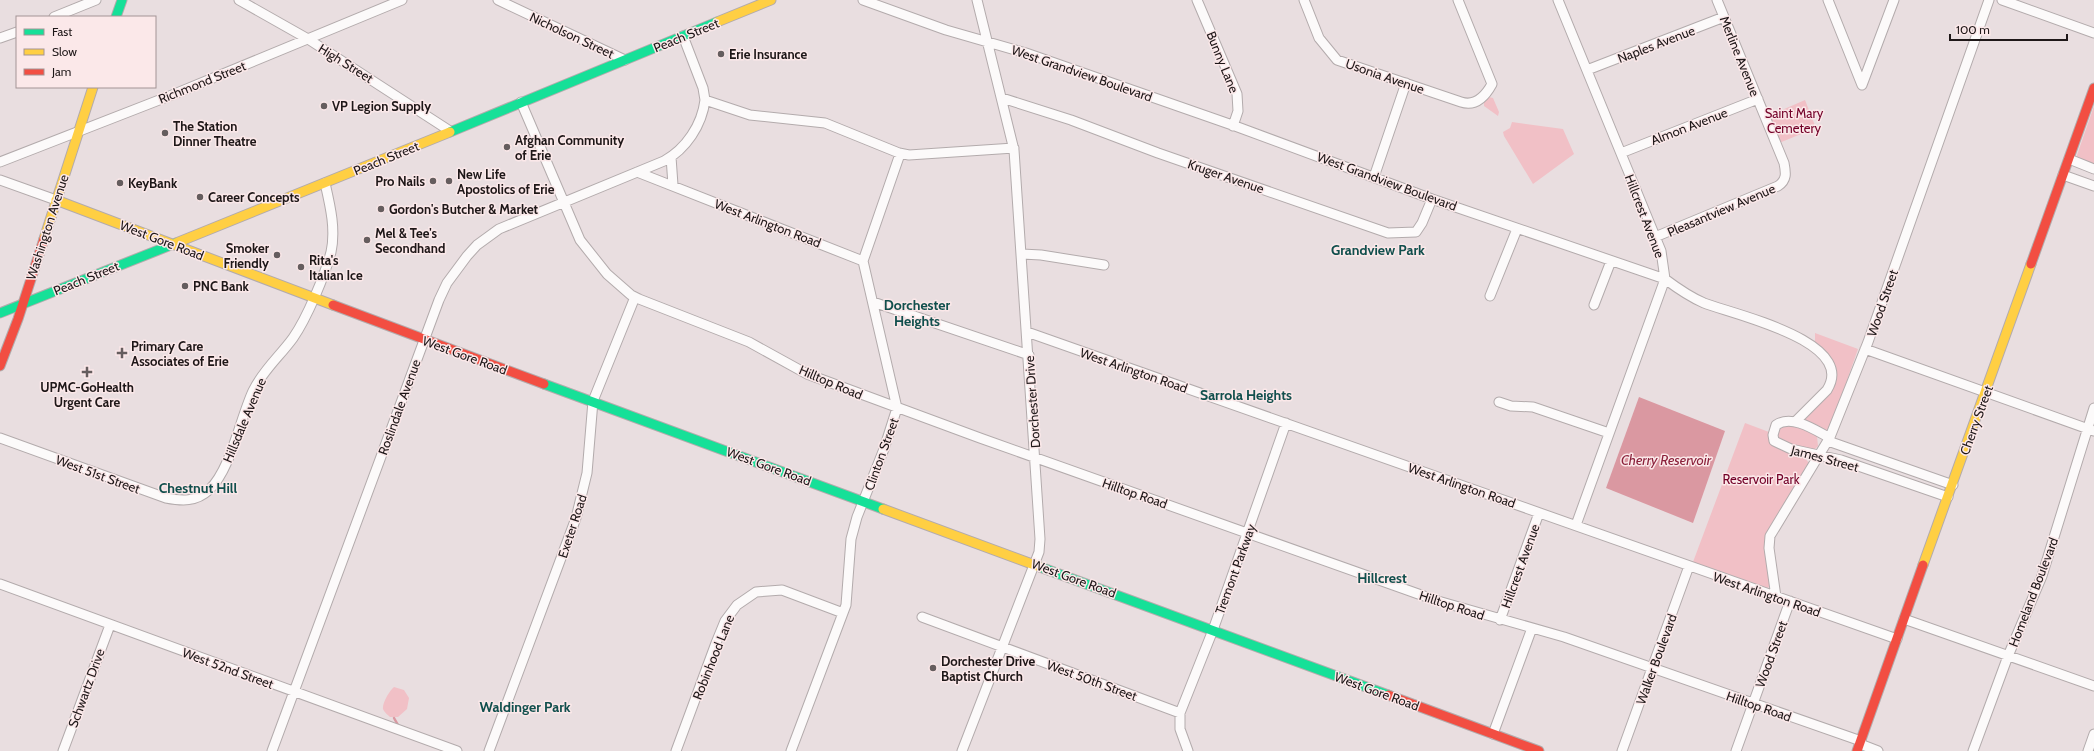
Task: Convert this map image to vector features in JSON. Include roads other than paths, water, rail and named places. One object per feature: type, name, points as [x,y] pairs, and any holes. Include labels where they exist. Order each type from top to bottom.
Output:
[{"type":"street","points":[[56,16],[96,0]]},
{"type":"street","points":[[116,16],[122,0]]},
{"type":"street","name":"High Street","points":[[239,0],[308,39],[450,131]]},
{"type":"street","name":"Richmond Street","points":[[0,162],[79,132],[402,0]]},
{"type":"street","name":"Nicholson Street","points":[[498,0],[625,60]]},
{"type":"street","name":"Peach Street","points":[[0,313],[625,60],[769,0]]},
{"type":"street","name":"West Grandview Boulevard","points":[[863,0],[941,28],[1026,53],[1233,126],[1432,199],[1665,279],[1687,294],[1704,302],[1786,331],[1816,348],[1828,364],[1831,372],[1830,384],[1823,395],[1795,422]]},
{"type":"street","name":"Dorchester Drive","points":[[962,751],[1035,564],[1039,552],[1040,540],[1029,356],[1014,148],[977,0]]},
{"type":"street","name":"Bunny Lane","points":[[1197,0],[1237,94],[1238,111],[1233,126]]},
{"type":"street","name":"Usonia Avenue","points":[[1304,0],[1319,38],[1337,60],[1466,104],[1480,99],[1487,93],[1492,84],[1458,0]]},
{"type":"street","name":"Hillcrest Avenue","points":[[1558,0],[1655,237],[1663,259],[1665,279],[1576,525]]},
{"type":"street","name":"Merline Avenue","points":[[1717,0],[1784,163],[1786,172],[1785,179]]},
{"type":"street","points":[[1828,0],[1862,86],[1894,0]]},
{"type":"street","name":"Wood Street","points":[[1776,597],[1769,548],[1770,536],[1829,439],[1865,349],[1989,0]]},
{"type":"street","points":[[2002,0],[2094,33]]},
{"type":"street","name":"Naples Avenue","points":[[1587,70],[1724,17]]},
{"type":"street","points":[[0,38],[16,32]]},
{"type":"street","points":[[683,36],[702,84],[705,100],[750,115],[825,123],[900,154],[909,155],[1014,148]]},
{"type":"street","points":[[1374,177],[1406,84]]},
{"type":"street","name":"Washington Avenue","points":[[0,366],[22,304],[93,88]]},
{"type":"street","name":"Cherry Street","points":[[1859,746],[2094,88]]},
{"type":"street","name":"Kruger Avenue","points":[[1002,98],[1071,120],[1158,153],[1388,233],[1400,234],[1416,232],[1422,223],[1432,199]]},
{"type":"street","name":"Almon Avenue","points":[[1621,153],[1758,99]]},
{"type":"street","name":"Roslindale Avenue","points":[[272,751],[424,340],[447,283],[456,269],[477,245],[507,224],[637,172],[671,156],[690,137],[700,119],[705,100]]},
{"type":"street","name":"Hilltop Road","points":[[521,102],[576,231],[586,250],[607,274],[635,297],[749,342],[807,374],[897,408],[1434,600],[1564,637],[1653,668],[1753,703],[1859,746],[1878,751]]},
{"type":"street","points":[[863,261],[900,154]]},
{"type":"street","points":[[671,156],[674,185]]},
{"type":"street","points":[[2068,160],[2094,169]]},
{"type":"street","name":"West Arlington Road","points":[[637,172],[674,185],[863,261]]},
{"type":"street","points":[[2063,175],[2094,186]]},
{"type":"street","name":"Pleasantview Avenue","points":[[1655,237],[1778,186],[1785,179]]},
{"type":"street","name":"West Gore Road","points":[[0,180],[424,340],[593,401],[1539,751]]},
{"type":"street","name":"Hillsdale Avenue","points":[[197,498],[208,490],[221,473],[257,384],[294,336],[313,297],[332,244],[332,218],[325,182]]},
{"type":"street","points":[[1490,296],[1517,229]]},
{"type":"street","points":[[1022,254],[1041,255],[1104,265]]},
{"type":"street","name":"Clinton Street","points":[[791,751],[843,613],[848,594],[851,539],[884,449],[897,408],[863,261]]},
{"type":"street","points":[[1594,305],[1611,261]]},
{"type":"street","name":"Exeter Road","points":[[489,751],[576,518],[587,473],[593,401],[635,297]]},
{"type":"street","points":[[873,302],[1029,356]]},
{"type":"street","name":"West Arlington Road","points":[[1027,332],[1896,639]]},
{"type":"street","points":[[1865,349],[1986,391],[2091,430]]},
{"type":"street","points":[[1499,402],[1511,406],[1533,407],[1609,433]]},
{"type":"street","name":"Homeland Boulevard","points":[[1973,751],[2008,656],[2042,576],[2091,430],[2094,408]]},
{"type":"street","name":"James Street","points":[[1948,497],[1841,460],[1820,455],[1807,454],[1791,449],[1774,441],[1773,435],[1776,425],[1782,421],[1795,422],[1829,439],[1953,484]]},
{"type":"street","name":"Tremont Parkway","points":[[1180,713],[1213,630],[1286,423]]},
{"type":"street","name":"West 51st Street","points":[[0,438],[154,495],[183,501],[197,498]]},
{"type":"street","name":"Hillcrest Avenue","points":[[1500,620],[1539,512]]},
{"type":"street","name":"Walker Boulevard","points":[[1622,751],[1689,566]]},
{"type":"street","name":"West 52nd Street","points":[[0,584],[457,751]]},
{"type":"street","name":"Robinhood Lane","points":[[676,751],[725,621],[737,605],[756,592],[782,590],[843,613]]},
{"type":"street","name":"Wood Street","points":[[1736,751],[1790,602]]},
{"type":"street","name":"West 50th Street","points":[[922,617],[1180,713]]},
{"type":"street","points":[[1904,619],[2094,686]]},
{"type":"street","name":"Schwartz Drive","points":[[63,751],[110,625]]},
{"type":"street","points":[[1493,734],[1532,628]]},
{"type":"street","points":[[1180,713],[1180,729],[1188,751]]},
{"type":"street","points":[[2088,751],[2094,734]]},
{"type":"water","name":"Cherry Reservoir","points":[[1639,397],[1725,431],[1693,523],[1606,488]]},
{"type":"waterway","points":[[394,718],[398,725]]},
{"type":"place","name":"Erie Insurance","points":[[721,54]]},
{"type":"place","name":"VP Legion Supply","points":[[324,106]]},
{"type":"place","name":"The Station Dinner Theatre","points":[[165,133]]},
{"type":"place","name":"Afghan Community of Erie","points":[[507,147]]},
{"type":"place","name":"Pro Nails","points":[[433,181]]},
{"type":"place","name":"New Life Apostolics of Erie","points":[[449,181]]},
{"type":"place","name":"KeyBank","points":[[120,183]]},
{"type":"place","name":"Career Concepts","points":[[200,197]]},
{"type":"place","name":"Gordon's Butcher & Market","points":[[381,209]]},
{"type":"place","name":"Mel & Tee's Secondhand","points":[[367,240]]},
{"type":"place","name":"Smoker Friendly","points":[[277,255]]},
{"type":"place","name":"Rita's Italian Ice","points":[[301,267]]},
{"type":"place","name":"PNC Bank","points":[[185,286]]},
{"type":"place","name":"Primary Care Associates of Erie","points":[[122,353]]},
{"type":"place","name":"UPMC-GoHealth Urgent Care","points":[[87,372]]},
{"type":"place","name":"Dorchester Drive Baptist Church","points":[[933,668]]},
{"type":"district","name":"Grandview Park","points":[[1378,250]]},
{"type":"district","name":"Dorchester Heights","points":[[917,314]]},
{"type":"district","name":"Sarrola Heights","points":[[1246,395]]},
{"type":"district","name":"Chestnut Hill","points":[[198,488]]},
{"type":"district","name":"Hillcrest","points":[[1382,578]]},
{"type":"district","name":"Waldinger Park","points":[[525,707]]},
{"type":"park label","name":"Saint Mary Cemetery","points":[[1794,120]]},
{"type":"park label","name":"Reservoir Park","points":[[1761,479]]}]
